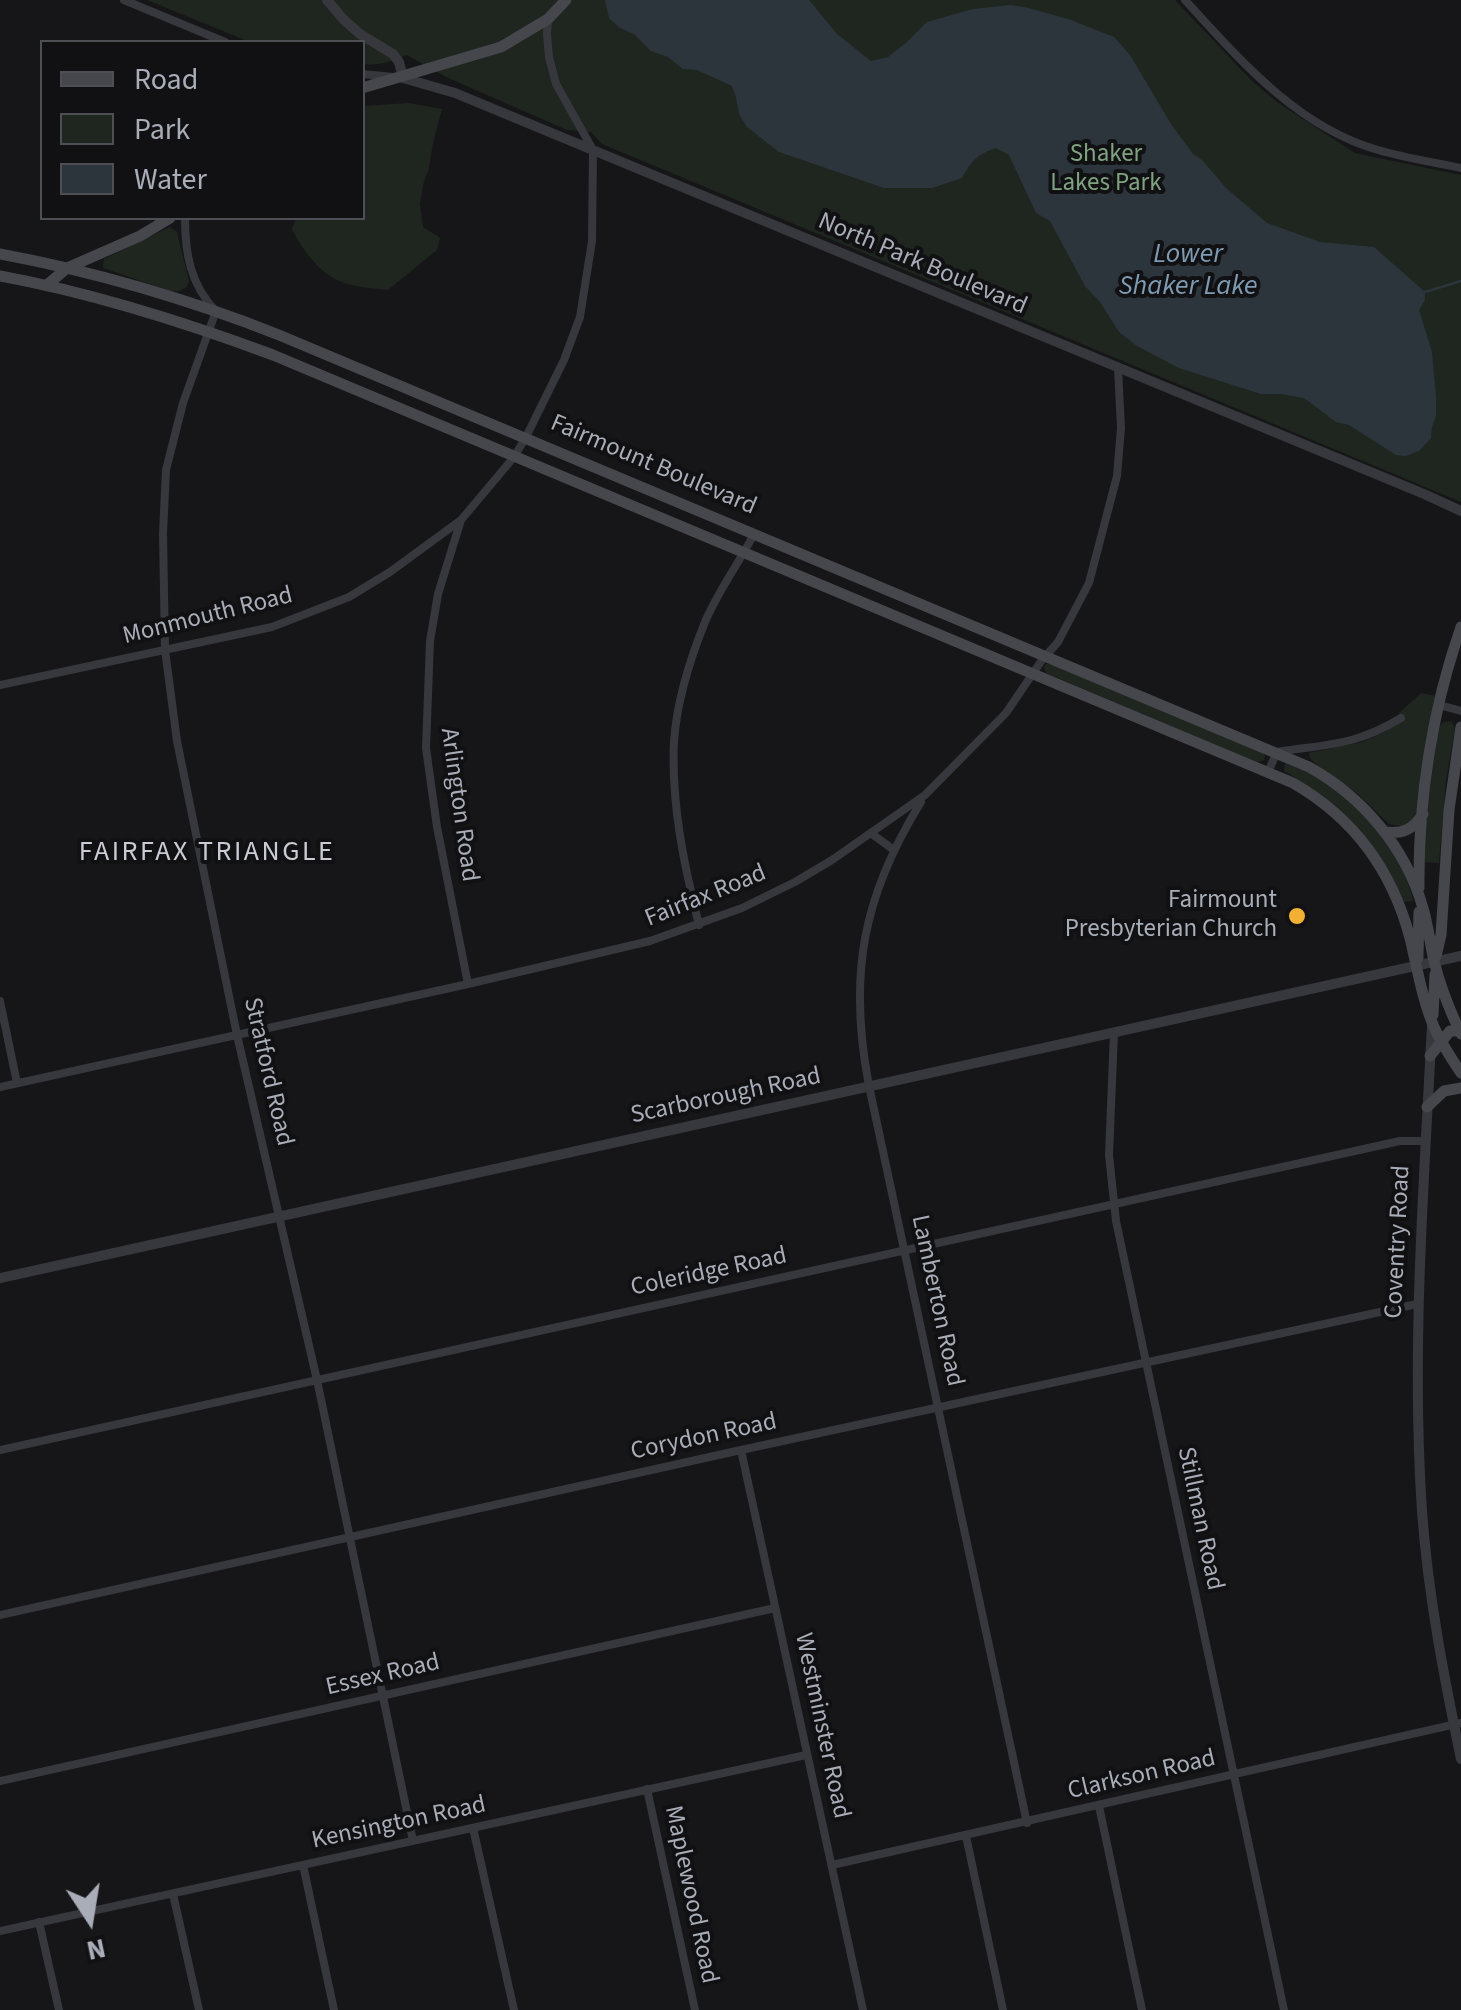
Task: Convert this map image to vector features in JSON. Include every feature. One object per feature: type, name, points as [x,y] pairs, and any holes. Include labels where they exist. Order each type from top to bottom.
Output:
[{"type":"main road","points":[[365,87],[501,47],[548,19],[566,0]]},
{"type":"main road","points":[[47,285],[68,268],[167,220]]},
{"type":"main road","name":"Fairmount Boulevard","points":[[0,254],[124,282],[216,311],[396,382],[1277,752],[1328,779],[1385,832],[1403,861],[1419,895],[1434,962],[1460,1032]]},
{"type":"main road","name":"Fairmount Boulevard","points":[[0,276],[104,299],[208,331],[302,367],[1294,783],[1343,819],[1368,847],[1396,895],[1432,1023],[1461,1073]]},
{"type":"main road","points":[[1417,966],[1423,814],[1439,706],[1461,627]]},
{"type":"main road","name":"Coventry Road","points":[[1432,1023],[1434,962],[1441,934],[1449,810],[1461,727]]},
{"type":"main road","points":[[1385,832],[1409,830],[1423,814]]},
{"type":"main road","points":[[1430,1056],[1450,1031],[1460,1032]]},
{"type":"main road","points":[[1427,1107],[1444,1091],[1461,1088]]},
{"type":"street","points":[[124,0],[220,40]]},
{"type":"street","points":[[327,0],[360,34],[393,54],[403,78]]},
{"type":"street","points":[[1184,0],[1247,68],[1320,124],[1375,150],[1461,168]]},
{"type":"street","name":"Arlington Road","points":[[468,984],[436,827],[426,748],[430,641],[438,594],[461,520],[526,437],[564,360],[580,317],[592,242],[593,150],[556,84],[549,57],[548,19]]},
{"type":"street","name":"North Park Boulevard","points":[[365,74],[403,78],[455,92],[1461,511]]},
{"type":"street","points":[[185,220],[192,272],[200,292],[216,311]]},
{"type":"street","name":"Stratford Road","points":[[216,311],[183,403],[166,470],[166,650],[176,740],[237,1035],[317,1380],[413,1841]]},
{"type":"street","name":"Fairfax Road","points":[[0,1087],[650,942],[699,925],[795,882],[872,834],[925,795],[1006,712],[1058,642],[1089,583],[1117,476],[1118,368]]},
{"type":"street","name":"Monmouth Road","points":[[0,685],[272,627],[349,597],[461,520]]},
{"type":"street","points":[[699,925],[685,869],[675,796],[674,739],[686,674],[707,618],[755,533]]},
{"type":"street","points":[[1439,706],[1461,711]]},
{"type":"street","points":[[1268,772],[1277,752],[1354,741],[1402,718]]},
{"type":"street","name":"Lamberton Road","points":[[925,795],[894,850],[866,928],[860,959],[859,1018],[870,1086],[1027,1823]]},
{"type":"street","points":[[872,834],[894,850]]},
{"type":"street","name":"Scarborough Road","points":[[0,1278],[1461,956]]},
{"type":"street","points":[[0,1001],[18,1083]]},
{"type":"street","name":"Coventry Road","points":[[1432,1023],[1417,1304],[1419,1442],[1422,1516],[1434,1626],[1457,1724],[1461,1759]]},
{"type":"street","name":"Stillman Road","points":[[1114,1033],[1109,1122],[1114,1206],[1284,2010]]},
{"type":"street","name":"Coleridge Road","points":[[0,1450],[1400,1141],[1426,1141]]},
{"type":"street","name":"Corydon Road","points":[[0,1616],[1417,1304]]},
{"type":"street","name":"Westminster Road","points":[[742,1450],[863,2010]]},
{"type":"street","name":"Essex Road","points":[[0,1781],[775,1608]]},
{"type":"street","name":"Clarkson Road","points":[[832,1865],[1457,1724]]},
{"type":"street","name":"Kensington Road","points":[[0,1931],[806,1755]]},
{"type":"street","name":"Maplewood Road","points":[[646,1789],[695,2010]]},
{"type":"street","points":[[1099,1806],[1142,2010]]},
{"type":"street","points":[[473,1828],[514,2010]]},
{"type":"street","points":[[966,1836],[1003,2010]]},
{"type":"street","points":[[303,1865],[334,2010]]},
{"type":"street","points":[[173,1894],[199,2010]]},
{"type":"street","points":[[39,1922],[59,2010]]},
{"type":"green space","name":"Shaker Lakes Park","points":[[147,0],[1175,0],[1252,81],[1355,153],[1461,175],[1461,502],[602,144],[591,132],[567,130],[446,77],[407,55],[380,64],[365,64],[365,40],[245,40]]},
{"type":"green space","points":[[409,103],[442,109],[420,204],[423,227],[440,238],[437,250],[388,290],[360,287],[333,278],[304,249],[292,229],[295,220],[365,220],[365,106]]},
{"type":"green space","points":[[170,227],[177,232],[189,281],[187,287],[170,291],[103,268],[104,259]]},
{"type":"green space","points":[[1052,663],[1261,749],[1264,760],[1246,758],[1046,673],[1044,667]]},
{"type":"green space","points":[[1421,693],[1436,696],[1416,815],[1411,823],[1389,824],[1358,794],[1315,763],[1309,753],[1362,742],[1387,731],[1403,719],[1399,713]]},
{"type":"green space","points":[[1451,721],[1455,728],[1439,863],[1423,862],[1439,726]]},
{"type":"green space","points":[[1285,763],[1311,773],[1361,812],[1400,865],[1413,901],[1404,902],[1381,859],[1356,826],[1325,798],[1284,771]]},
{"type":"water","name":"Lower Shaker Lake","points":[[605,0],[809,0],[837,34],[871,61],[888,57],[927,22],[973,9],[1011,5],[1071,20],[1114,37],[1130,55],[1193,154],[1267,223],[1320,242],[1374,247],[1425,292],[1419,310],[1432,352],[1436,416],[1431,438],[1419,451],[1396,455],[1349,425],[1336,422],[1304,398],[1261,394],[1179,368],[1137,346],[1119,332],[1085,286],[1050,221],[1036,213],[1009,155],[996,148],[990,150],[976,159],[962,178],[932,188],[884,188],[779,152],[747,127],[739,114],[732,86],[697,70],[683,69],[668,57],[651,51],[609,18]]},
{"type":"waterway","points":[[1425,292],[1461,281]]},
{"type":"place","name":"Fairmount Presbyterian Church","points":[[1297,916]]},
{"type":"district","name":"FAIRFAX TRIANGLE","points":[[207,854]]}]
